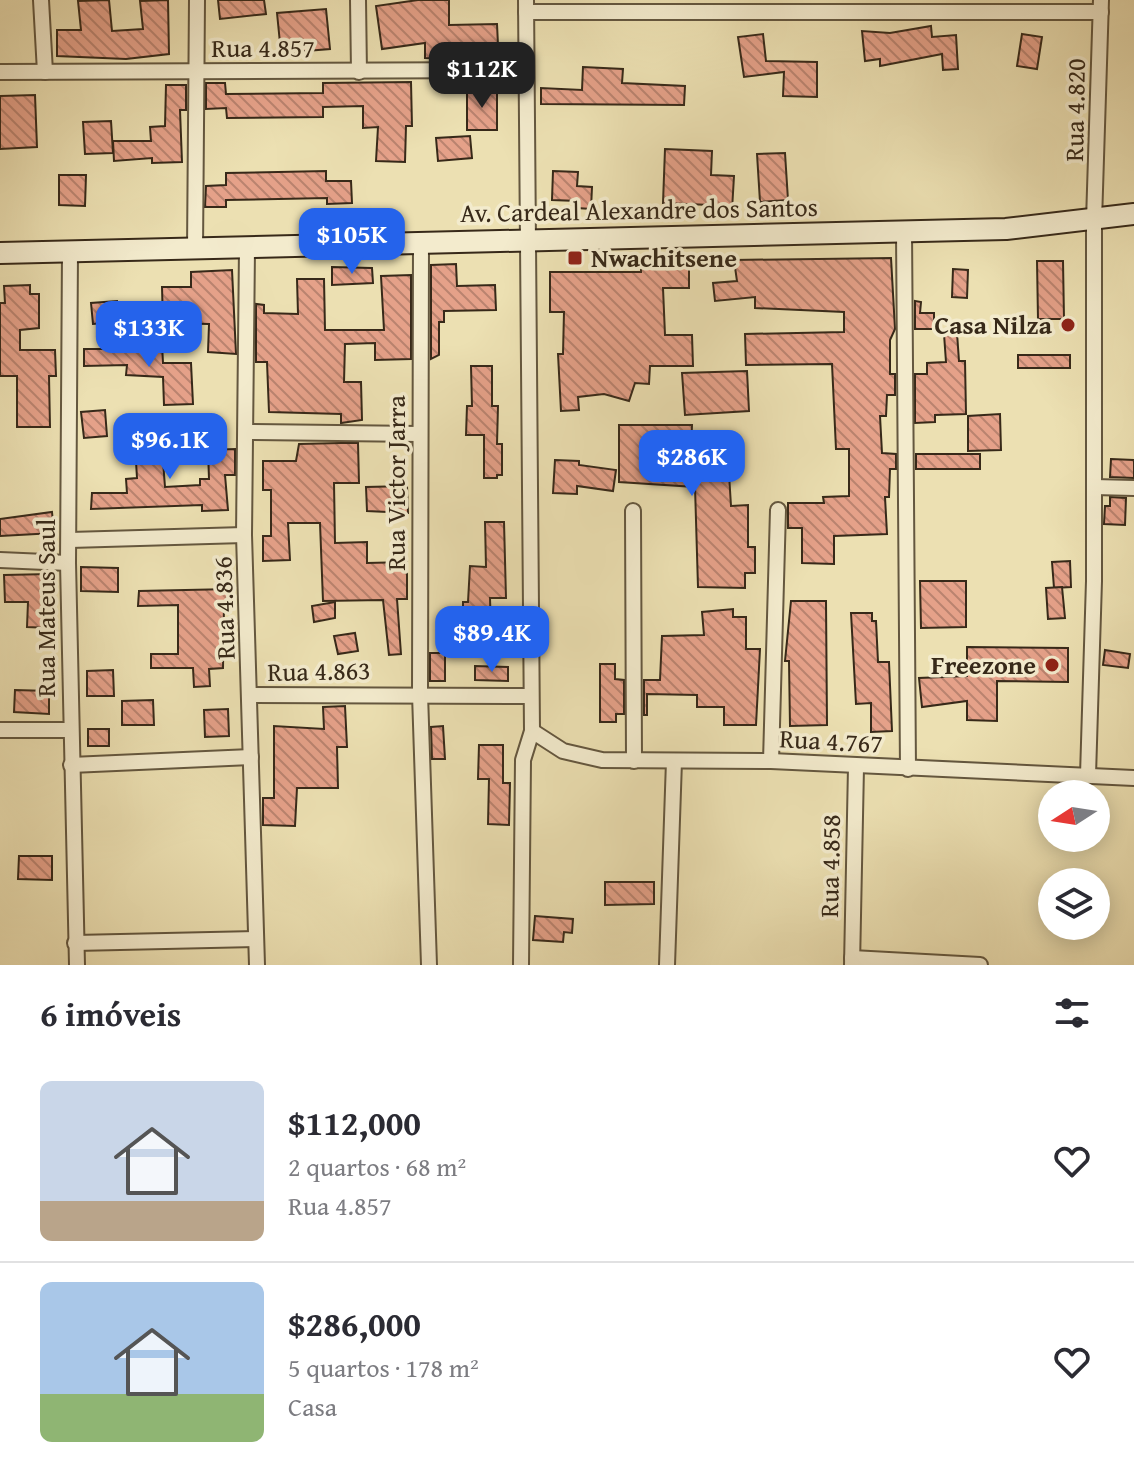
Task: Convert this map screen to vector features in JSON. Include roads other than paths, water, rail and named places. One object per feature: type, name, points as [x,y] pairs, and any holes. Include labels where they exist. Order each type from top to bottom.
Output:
[{"type":"street","points":[[41,0],[45,72]]},
{"type":"street","points":[[195,250],[197,0]]},
{"type":"street","points":[[358,0],[359,72]]},
{"type":"street","points":[[521,965],[523,760],[532,731],[526,6],[1101,6]]},
{"type":"street","name":"Rua 4.820","points":[[1088,775],[1094,487],[1094,221],[1101,6]]},
{"type":"street","name":"Rua 4.857","points":[[0,72],[526,70]]},
{"type":"street","name":"Av. Cardeal Alexandre dos Santos","points":[[0,253],[195,250],[421,240],[1006,229],[1134,214]]},
{"type":"street","points":[[904,231],[908,769]]},
{"type":"street","name":"Rua Victor Jarra","points":[[421,240],[420,694],[429,965]]},
{"type":"street","name":"Rua 4.836","points":[[247,248],[244,535],[257,965]]},
{"type":"street","name":"Rua Mateus Saul","points":[[70,252],[68,563],[77,965]]},
{"type":"street","points":[[246,432],[420,434]]},
{"type":"street","points":[[1094,487],[1134,488]]},
{"type":"street","points":[[771,761],[778,510]]},
{"type":"street","points":[[633,511],[634,761]]},
{"type":"street","points":[[70,540],[244,535]]},
{"type":"street","points":[[0,560],[68,563]]},
{"type":"street","name":"Rua 4.863","points":[[251,695],[531,696]]},
{"type":"street","points":[[0,730],[70,730]]},
{"type":"street","name":"Rua 4.767","points":[[532,731],[547,743],[583,757],[634,761],[771,761],[1134,778]]},
{"type":"street","points":[[71,765],[251,757]]},
{"type":"street","points":[[667,965],[674,761]]},
{"type":"street","name":"Rua 4.858","points":[[852,961],[856,767]]},
{"type":"street","points":[[75,943],[256,939]]},
{"type":"street","points":[[852,961],[980,965]]},
{"type":"place","name":"Nwachitsene","points":[[575,258]]},
{"type":"place","name":"Casa Nilza","points":[[1068,325]]},
{"type":"place","name":"Freezone","points":[[1052,665]]}]
